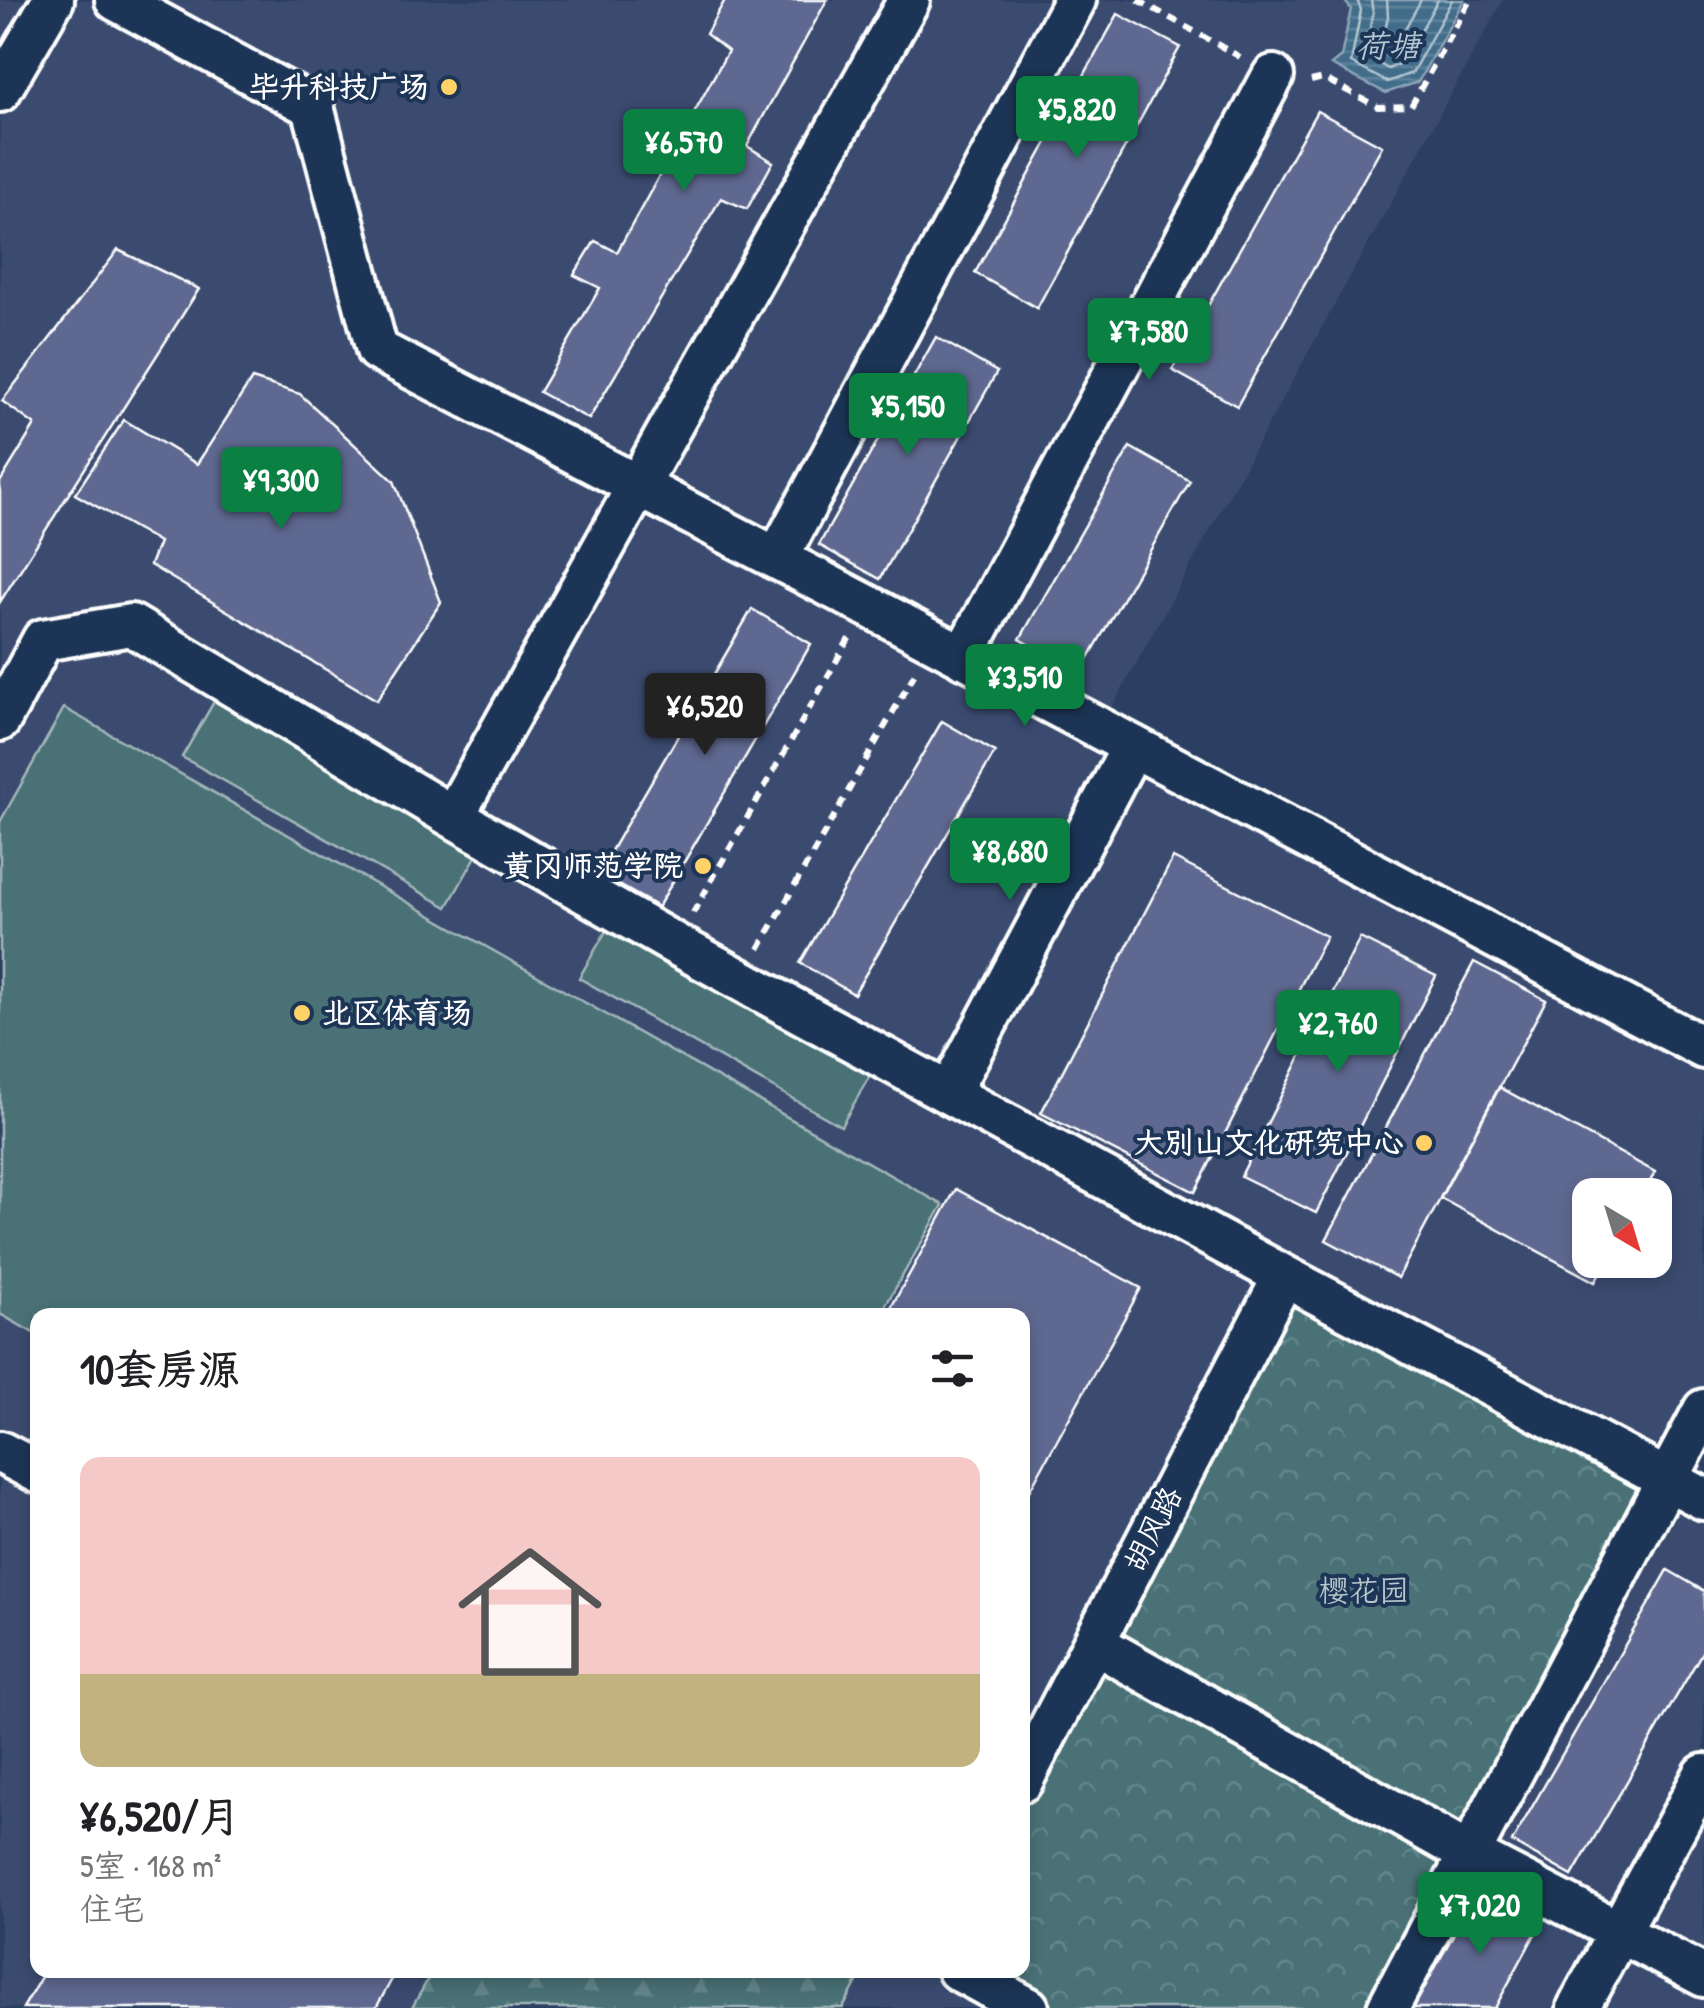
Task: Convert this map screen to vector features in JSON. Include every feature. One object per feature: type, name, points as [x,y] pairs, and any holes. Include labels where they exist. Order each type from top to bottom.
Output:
[{"type":"street","points":[[0,90],[52,0]]},
{"type":"street","points":[[116,0],[313,107],[377,350],[1704,1048]]},
{"type":"street","points":[[453,816],[909,0]]},
{"type":"street","points":[[778,559],[1075,0]]},
{"type":"street","points":[[948,649],[1273,76]]},
{"type":"street","points":[[0,720],[43,640],[131,625],[675,944],[1284,1276],[1704,1499]]},
{"type":"street","points":[[949,1092],[1132,746]]},
{"type":"street","name":"胡风路","points":[[1030,1766],[1284,1276]]},
{"type":"street","points":[[1388,2008],[1704,1410]]},
{"type":"street","points":[[0,1452],[30,1468]]},
{"type":"street","points":[[1094,1643],[1469,1854],[1704,1976]]},
{"type":"street","points":[[1578,2008],[1704,1775]]},
{"type":"street","points":[[973,1978],[1028,2008]]},
{"type":"path","points":[[1138,0],[1273,76],[1296,84],[1323,78],[1378,107],[1410,106],[1470,0]]},
{"type":"path","points":[[675,944],[868,606]]},
{"type":"path","points":[[742,980],[948,649]]},
{"type":"shaded area","name":"黄冈师范学院","points":[[0,0],[1503,0],[1110,711],[1704,1021],[1704,2008],[0,2008]]},
{"type":"green space","points":[[215,700],[479,851],[447,907],[182,757]]},
{"type":"green space","name":"北区体育场","points":[[64,708],[943,1205],[884,1308],[30,1308],[30,1331],[0,1314],[0,822]]},
{"type":"green space","points":[[609,926],[871,1074],[841,1126],[579,978]]},
{"type":"green space","name":"樱花园","points":[[1284,1276],[1667,1477],[1388,2008],[1028,2008],[973,1978],[1030,1978],[1030,1767]]},
{"type":"green space","points":[[429,1978],[859,1978],[843,2008],[412,2008]]},
{"type":"water","name":"荷塘","points":[[1344,0],[1464,0],[1418,82],[1386,93],[1331,65],[1341,57],[1351,9]]},
{"type":"building","points":[[725,0],[827,0],[747,146],[773,162],[747,209],[721,198],[589,419],[539,392],[600,288],[574,275],[595,241],[617,252],[728,51],[706,34]]},
{"type":"building","points":[[1118,14],[1180,47],[1037,308],[975,273]]},
{"type":"building","points":[[1317,111],[1382,146],[1237,406],[1172,370]]},
{"type":"building","points":[[118,250],[199,289],[0,602],[0,482],[35,425],[2,401]]},
{"type":"building","points":[[936,337],[997,372],[880,579],[819,545]]},
{"type":"building","points":[[252,379],[300,394],[394,481],[441,602],[377,700],[150,565],[159,542],[75,494],[124,420],[197,464]]},
{"type":"building","points":[[1130,447],[1190,481],[1080,673],[1020,639]]},
{"type":"building","points":[[752,609],[811,644],[658,907],[598,873]]},
{"type":"building","points":[[942,721],[995,752],[854,994],[800,963]]},
{"type":"building","points":[[1173,858],[1326,936],[1195,1192],[1041,1113]]},
{"type":"building","points":[[1360,938],[1436,976],[1316,1213],[1241,1176]]},
{"type":"building","name":"大别山文化研究中心","points":[[1474,962],[1546,1000],[1398,1278],[1326,1240]]},
{"type":"building","points":[[1499,1087],[1655,1172],[1652,1178],[1572,1178],[1572,1270],[1440,1198]]},
{"type":"building","points":[[956,1189],[1141,1288],[1030,1489],[1030,1308],[891,1308]]},
{"type":"building","points":[[1668,1570],[1704,1591],[1704,1649],[1572,1876],[1512,1842]]},
{"type":"building","points":[[1478,1890],[1541,1923],[1495,2008],[1413,2008]]},
{"type":"building","points":[[40,1978],[393,1978],[376,2008],[23,2008]]},
{"type":"place","name":"毕升科技广场","points":[[449,87]]},
{"type":"place","name":"黄冈师范学院","points":[[703,866]]},
{"type":"place","name":"北区体育场","points":[[302,1013]]},
{"type":"place","name":"大别山文化研究中心","points":[[1424,1143]]}]
